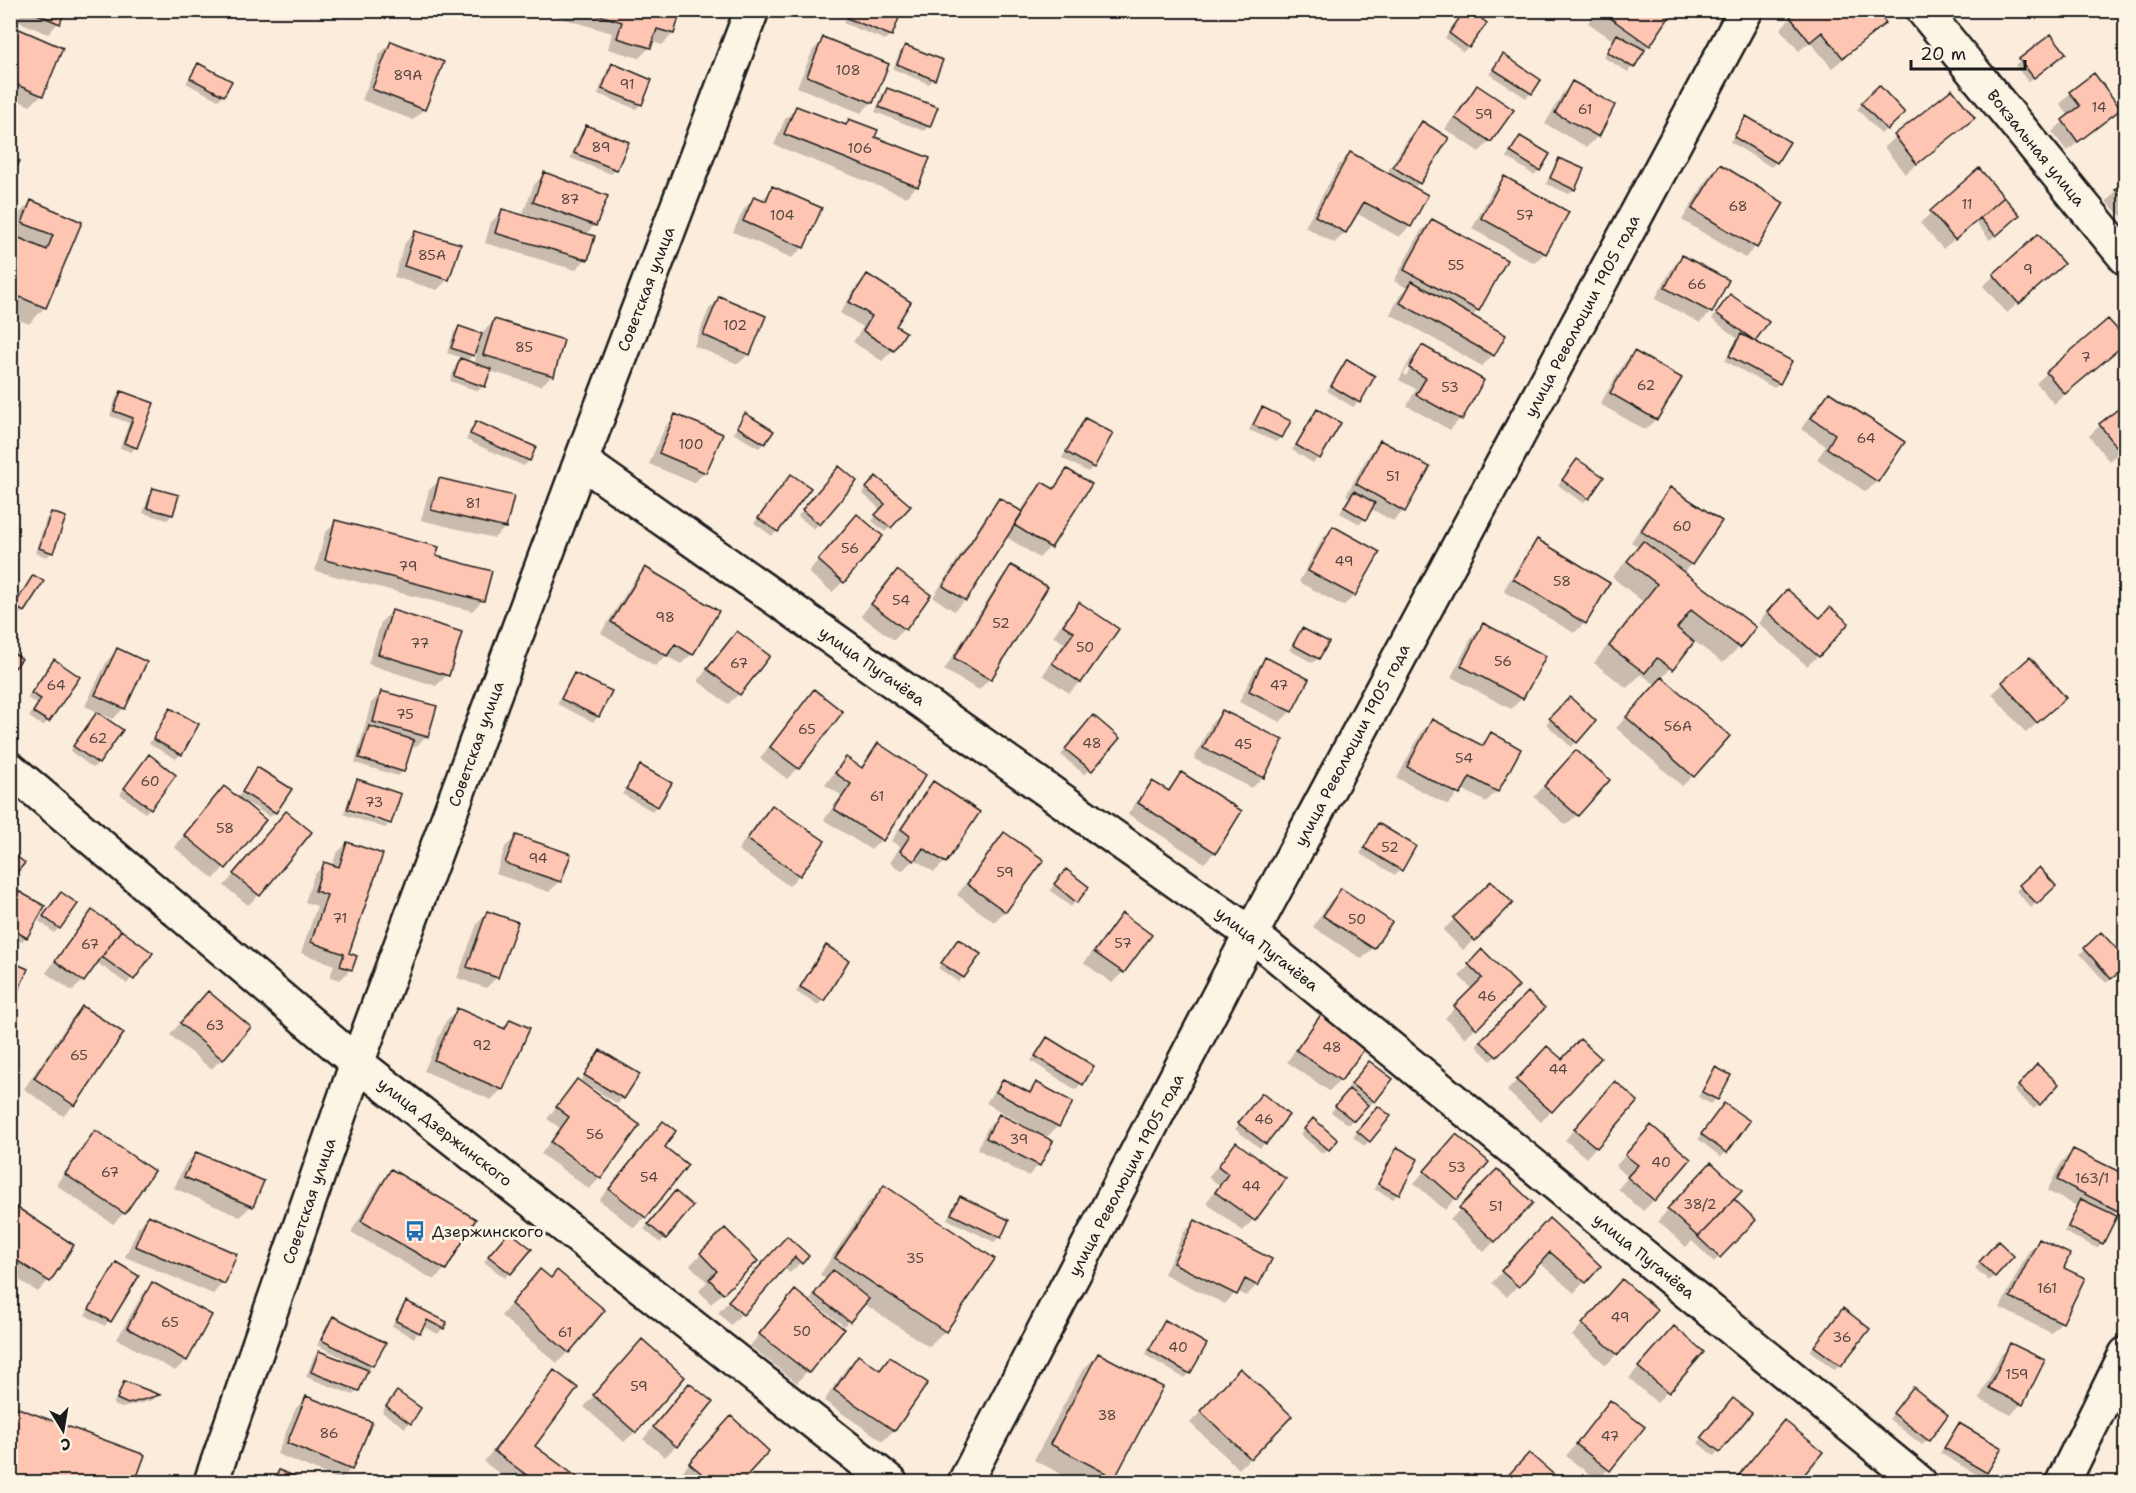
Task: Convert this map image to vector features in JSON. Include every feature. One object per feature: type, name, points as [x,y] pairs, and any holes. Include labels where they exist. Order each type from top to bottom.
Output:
[{"type":"street","name":"Советская улица","points":[[211,1482],[357,1062],[581,461],[753,10]]},
{"type":"street","name":"улица Революции 1905 года","points":[[965,1482],[1251,934],[1746,10]]},
{"type":"street","name":"Вокзальная улица","points":[[1923,10],[2126,258]]},
{"type":"street","name":"улица Пугачёва","points":[[581,461],[1251,934],[1919,1482]]},
{"type":"street","name":"улица Дзержинского","points":[[10,769],[357,1062],[890,1482]]},
{"type":"street","points":[[2063,1482],[2126,1354]]},
{"type":"building","points":[[28,10],[65,10],[60,24]]},
{"type":"building","points":[[582,10],[681,10],[674,34],[657,29],[651,48],[617,38],[622,22]]},
{"type":"building","points":[[850,10],[902,10],[892,36],[847,18]]},
{"type":"building","points":[[1465,10],[1470,10],[1487,23],[1469,48],[1449,33]]},
{"type":"building","points":[[1599,10],[1674,10],[1650,46]]},
{"type":"building","points":[[1798,10],[1875,10],[1886,23],[1843,58],[1822,32],[1810,42],[1790,17]]},
{"type":"building","points":[[10,25],[63,48],[43,96],[10,82]]},
{"type":"building","points":[[1617,34],[1645,50],[1634,68],[1607,52]]},
{"type":"building","points":[[2051,34],[2066,53],[2034,78],[2019,59]]},
{"type":"building","points":[[823,37],[889,64],[873,103],[807,76]]},
{"type":"building","points":[[391,41],[444,62],[425,110],[372,89]]},
{"type":"building","points":[[905,45],[943,60],[935,80],[897,64]]},
{"type":"building","points":[[1503,54],[1541,80],[1532,94],[1493,69]]},
{"type":"building","points":[[198,63],[232,81],[224,96],[190,78]]},
{"type":"building","points":[[612,63],[652,80],[642,105],[602,89]]},
{"type":"building","points":[[2094,73],[2121,109],[2078,142],[2062,120],[2080,106],[2069,92]]},
{"type":"building","points":[[1572,81],[1615,105],[1599,137],[1555,113]]},
{"type":"building","points":[[1477,85],[1514,110],[1491,142],[1455,118]]},
{"type":"building","points":[[1879,85],[1905,113],[1887,130],[1861,103]]},
{"type":"building","points":[[887,88],[938,107],[930,127],[879,107]]},
{"type":"building","points":[[1952,89],[1975,118],[1917,164],[1894,135]]},
{"type":"building","points":[[796,106],[846,125],[849,119],[878,130],[875,137],[930,158],[918,187],[784,134]]},
{"type":"building","points":[[1746,116],[1790,142],[1777,163],[1734,137]]},
{"type":"building","points":[[1422,121],[1449,138],[1420,184],[1393,167]]},
{"type":"building","points":[[586,125],[629,142],[617,170],[574,153]]},
{"type":"building","points":[[1520,136],[1550,154],[1540,171],[1510,152]]},
{"type":"building","points":[[1350,152],[1428,195],[1411,227],[1364,202],[1346,233],[1315,216]]},
{"type":"building","points":[[10,157],[20,161],[10,183]]},
{"type":"building","points":[[1559,158],[1584,169],[1575,190],[1550,178]]},
{"type":"building","points":[[1720,164],[1784,203],[1757,248],[1692,209]]},
{"type":"building","points":[[1979,168],[2004,197],[1955,240],[1930,211]]},
{"type":"building","points":[[544,172],[608,196],[596,226],[533,202]]},
{"type":"building","points":[[1504,176],[1569,212],[1546,254],[1481,218]]},
{"type":"building","points":[[2126,179],[2126,199],[2115,190]]},
{"type":"building","points":[[772,186],[822,208],[804,248],[743,221],[754,196],[766,201]]},
{"type":"building","points":[[2004,197],[2020,215],[1996,236],[1980,218]]},
{"type":"building","points":[[31,200],[82,222],[46,308],[10,293],[10,234],[47,250],[53,235],[22,223]]},
{"type":"building","points":[[502,209],[595,236],[588,260],[495,233]]},
{"type":"building","points":[[1432,219],[1507,260],[1479,311],[1404,270]]},
{"type":"building","points":[[415,231],[461,244],[449,280],[404,266]]},
{"type":"building","points":[[2038,234],[2064,264],[2019,304],[1993,274]]},
{"type":"building","points":[[1682,255],[1729,280],[1712,313],[1665,288]]},
{"type":"building","points":[[867,274],[911,302],[896,326],[906,332],[894,351],[863,331],[872,316],[849,302]]},
{"type":"building","points":[[1412,281],[1506,335],[1494,356],[1400,303]]},
{"type":"building","points":[[1730,294],[1769,322],[1755,341],[1716,313]]},
{"type":"building","points":[[719,296],[766,316],[750,355],[703,335]]},
{"type":"building","points":[[494,319],[564,340],[554,376],[483,355]]},
{"type":"building","points":[[2108,319],[2126,339],[2126,343],[2065,394],[2046,372]]},
{"type":"building","points":[[459,326],[482,334],[474,356],[451,348]]},
{"type":"building","points":[[1741,334],[1792,361],[1780,384],[1729,356]]},
{"type":"building","points":[[1422,345],[1484,380],[1462,420],[1416,395],[1426,378],[1409,368]]},
{"type":"building","points":[[1634,351],[1682,378],[1657,420],[1610,393]]},
{"type":"building","points":[[460,358],[491,369],[485,387],[454,376]]},
{"type":"building","points":[[1347,359],[1375,376],[1360,403],[1331,386]]},
{"type":"building","points":[[121,391],[154,403],[137,448],[124,443],[133,418],[114,411]]},
{"type":"building","points":[[1829,392],[1905,442],[1878,482],[1827,448],[1835,434],[1811,418]]},
{"type":"building","points":[[2126,403],[2126,447],[2120,451],[2099,424]]},
{"type":"building","points":[[10,404],[16,407],[10,418]]},
{"type":"building","points":[[1262,407],[1291,421],[1282,438],[1253,425]]},
{"type":"building","points":[[1317,409],[1341,423],[1320,459],[1296,445]]},
{"type":"building","points":[[745,413],[774,431],[765,444],[737,427]]},
{"type":"building","points":[[675,414],[723,434],[706,473],[659,453]]},
{"type":"building","points":[[1085,418],[1113,433],[1094,468],[1066,452]]},
{"type":"building","points":[[476,421],[536,447],[530,461],[470,434]]},
{"type":"building","points":[[1380,440],[1430,467],[1405,512],[1356,484]]},
{"type":"building","points":[[1577,459],[1604,477],[1589,499],[1562,480]]},
{"type":"building","points":[[839,466],[857,481],[820,525],[802,510]]},
{"type":"building","points":[[1067,469],[1092,484],[1051,548],[1014,525],[1042,482],[1054,489]]},
{"type":"building","points":[[791,474],[811,488],[778,532],[758,518]]},
{"type":"building","points":[[876,476],[911,506],[891,528],[875,515],[885,504],[866,488]]},
{"type":"building","points":[[439,478],[514,496],[506,528],[431,510]]},
{"type":"building","points":[[1670,487],[1722,521],[1692,565],[1641,531]]},
{"type":"building","points":[[153,488],[179,495],[173,515],[147,508]]},
{"type":"building","points":[[1354,491],[1375,503],[1366,520],[1344,507]]},
{"type":"building","points":[[999,498],[1023,512],[966,601],[943,586]]},
{"type":"building","points":[[51,512],[66,517],[53,553],[39,548]]},
{"type":"building","points":[[857,514],[883,536],[844,583],[818,560]]},
{"type":"building","points":[[335,520],[439,547],[436,556],[492,571],[484,601],[325,560]]},
{"type":"building","points":[[1333,526],[1380,552],[1355,596],[1308,571]]},
{"type":"building","points":[[1537,539],[1610,583],[1586,624],[1513,579]]},
{"type":"building","points":[[1643,541],[1756,627],[1740,648],[1691,610],[1677,628],[1694,642],[1673,670],[1657,658],[1645,673],[1609,646],[1657,584],[1627,561]]},
{"type":"building","points":[[1011,565],[1048,587],[991,680],[954,658]]},
{"type":"building","points":[[645,567],[719,611],[693,655],[675,644],[667,656],[611,622]]},
{"type":"building","points":[[897,570],[931,595],[906,630],[871,604]]},
{"type":"building","points":[[33,575],[44,581],[24,612],[14,606]]},
{"type":"building","points":[[1787,589],[1820,618],[1830,607],[1849,623],[1819,657],[1767,612]]},
{"type":"building","points":[[1079,602],[1119,629],[1081,683],[1052,663],[1074,632],[1063,625]]},
{"type":"building","points":[[392,610],[462,632],[449,676],[378,654]]},
{"type":"building","points":[[1483,623],[1546,656],[1523,699],[1461,666]]},
{"type":"building","points":[[1302,628],[1329,642],[1319,659],[1293,645]]},
{"type":"building","points":[[737,631],[770,656],[740,695],[707,669]]},
{"type":"building","points":[[117,648],[147,662],[125,709],[95,695]]},
{"type":"building","points":[[10,650],[22,659],[10,674]]},
{"type":"building","points":[[1265,657],[1309,679],[1292,712],[1249,691]]},
{"type":"building","points":[[2030,657],[2066,698],[2037,723],[2002,682]]},
{"type":"building","points":[[54,659],[80,677],[49,722],[33,712],[41,699],[31,693]]},
{"type":"building","points":[[574,673],[612,691],[599,717],[561,699]]},
{"type":"building","points":[[1662,677],[1730,736],[1694,777],[1626,717]]},
{"type":"building","points":[[814,689],[843,712],[799,769],[770,747]]},
{"type":"building","points":[[381,691],[437,706],[428,737],[373,722]]},
{"type":"building","points":[[1570,697],[1596,721],[1577,743],[1549,718]]},
{"type":"building","points":[[170,708],[199,724],[182,755],[153,739]]},
{"type":"building","points":[[1222,710],[1283,740],[1264,778],[1203,748]]},
{"type":"building","points":[[97,712],[123,730],[99,764],[73,746]]},
{"type":"building","points":[[1093,715],[1120,738],[1092,771],[1065,749]]},
{"type":"building","points":[[1432,719],[1483,746],[1491,732],[1521,749],[1498,792],[1470,777],[1460,795],[1407,767]]},
{"type":"building","points":[[369,726],[414,740],[404,772],[359,758]]},
{"type":"building","points":[[878,743],[926,775],[883,841],[834,809],[851,784],[835,773],[846,757],[862,768]]},
{"type":"building","points":[[1576,750],[1610,780],[1578,816],[1544,786]]},
{"type":"building","points":[[149,754],[176,775],[151,809],[124,788]]},
{"type":"building","points":[[640,765],[672,783],[658,807],[626,789]]},
{"type":"building","points":[[257,767],[292,789],[276,813],[242,792]]},
{"type":"building","points":[[1181,772],[1242,811],[1216,853],[1138,803],[1152,781],[1169,791]]},
{"type":"building","points":[[357,779],[401,794],[391,824],[347,809]]},
{"type":"building","points":[[933,781],[980,812],[946,863],[923,848],[914,861],[900,851],[910,836],[901,829]]},
{"type":"building","points":[[224,786],[266,820],[226,869],[184,835]]},
{"type":"building","points":[[772,805],[825,841],[800,876],[747,839]]},
{"type":"building","points":[[286,811],[312,832],[260,896],[233,874]]},
{"type":"building","points":[[1378,823],[1416,846],[1402,871],[1364,848]]},
{"type":"building","points":[[1004,832],[1044,860],[1006,912],[967,884]]},
{"type":"building","points":[[516,835],[571,854],[561,882],[505,863]]},
{"type":"building","points":[[347,842],[383,854],[349,953],[357,956],[352,970],[340,966],[344,954],[311,942],[327,895],[315,891],[324,862],[339,867]]},
{"type":"building","points":[[10,851],[25,863],[10,880]]},
{"type":"building","points":[[2039,867],[2056,886],[2037,904],[2019,885]]},
{"type":"building","points":[[1066,869],[1089,887],[1077,903],[1054,884]]},
{"type":"building","points":[[1491,881],[1513,903],[1475,941],[1453,918]]},
{"type":"building","points":[[1341,888],[1392,922],[1374,949],[1323,916]]},
{"type":"building","points":[[18,891],[45,906],[27,938],[10,928],[10,904]]},
{"type":"building","points":[[61,892],[78,904],[60,929],[43,916]]},
{"type":"building","points":[[92,910],[121,930],[84,982],[55,961]]},
{"type":"building","points":[[487,911],[518,922],[498,978],[467,967]]},
{"type":"building","points":[[1122,913],[1152,935],[1124,973],[1094,952]]},
{"type":"building","points":[[121,930],[153,953],[134,980],[102,957]]},
{"type":"building","points":[[2101,932],[2126,959],[2126,967],[2111,979],[2084,948]]},
{"type":"building","points":[[958,939],[981,954],[964,978],[941,963]]},
{"type":"building","points":[[826,945],[849,960],[824,1001],[800,987]]},
{"type":"building","points":[[1482,949],[1519,986],[1477,1029],[1454,1006],[1482,978],[1468,964]]},
{"type":"building","points":[[10,961],[28,969],[10,1010]]},
{"type":"building","points":[[208,991],[251,1027],[223,1060],[180,1023]]},
{"type":"building","points":[[1528,992],[1545,1008],[1497,1057],[1480,1041]]},
{"type":"building","points":[[82,1006],[124,1033],[75,1106],[34,1078]]},
{"type":"building","points":[[457,1008],[505,1029],[510,1019],[530,1028],[503,1090],[434,1060]]},
{"type":"building","points":[[1322,1013],[1368,1044],[1341,1081],[1296,1050]]},
{"type":"building","points":[[1047,1037],[1094,1066],[1083,1085],[1035,1056]]},
{"type":"building","points":[[1580,1039],[1601,1058],[1552,1112],[1516,1080],[1547,1046],[1562,1059]]},
{"type":"building","points":[[600,1050],[640,1074],[624,1099],[584,1075]]},
{"type":"building","points":[[1369,1061],[1393,1079],[1375,1102],[1351,1084]]},
{"type":"building","points":[[2037,1064],[2059,1084],[2040,1105],[2018,1086]]},
{"type":"building","points":[[1715,1067],[1731,1075],[1718,1100],[1702,1092]]},
{"type":"building","points":[[577,1079],[640,1125],[601,1179],[551,1142],[569,1117],[556,1107]]},
{"type":"building","points":[[1003,1079],[1030,1093],[1036,1082],[1073,1102],[1059,1127],[996,1092]]},
{"type":"building","points":[[1615,1081],[1638,1101],[1597,1148],[1574,1129]]},
{"type":"building","points":[[1349,1089],[1368,1105],[1354,1121],[1335,1106]]},
{"type":"building","points":[[1262,1093],[1289,1115],[1266,1144],[1238,1123]]},
{"type":"building","points":[[1724,1103],[1750,1121],[1727,1153],[1701,1134]]},
{"type":"building","points":[[1378,1106],[1391,1116],[1370,1142],[1357,1131]]},
{"type":"building","points":[[999,1114],[1053,1141],[1040,1166],[986,1138]]},
{"type":"building","points":[[1313,1118],[1338,1140],[1329,1150],[1304,1129]]},
{"type":"building","points":[[663,1121],[676,1131],[665,1147],[688,1165],[646,1218],[609,1189]]},
{"type":"building","points":[[1651,1125],[1691,1159],[1655,1201],[1627,1177],[1638,1165],[1625,1155]]},
{"type":"building","points":[[95,1130],[154,1171],[125,1214],[65,1174]]},
{"type":"building","points":[[1456,1134],[1489,1162],[1457,1200],[1424,1171]]},
{"type":"building","points":[[1236,1142],[1286,1179],[1255,1221],[1215,1192],[1228,1174],[1218,1166]]},
{"type":"building","points":[[1397,1147],[1418,1159],[1399,1195],[1378,1184]]},
{"type":"building","points":[[2073,1149],[2126,1175],[2126,1196],[2118,1211],[2057,1180]]},
{"type":"building","points":[[196,1152],[264,1181],[253,1207],[184,1177]]},
{"type":"building","points":[[1711,1162],[1742,1191],[1698,1237],[1667,1209]]},
{"type":"building","points":[[391,1169],[476,1219],[446,1270],[361,1221]]},
{"type":"building","points":[[1497,1169],[1533,1203],[1495,1242],[1459,1208]]},
{"type":"building","points":[[884,1185],[995,1259],[946,1332],[835,1258]]},
{"type":"building","points":[[675,1191],[693,1206],[666,1239],[648,1224]]},
{"type":"building","points":[[960,1196],[1009,1220],[1001,1238],[951,1214]]},
{"type":"building","points":[[1734,1199],[1756,1220],[1720,1258],[1698,1237]]},
{"type":"building","points":[[2081,1199],[2117,1216],[2103,1244],[2068,1227]]},
{"type":"building","points":[[15,1206],[74,1245],[50,1282],[10,1256],[10,1213]]},
{"type":"building","points":[[148,1215],[237,1254],[225,1284],[135,1246]]},
{"type":"building","points":[[1549,1218],[1601,1266],[1586,1283],[1550,1252],[1519,1287],[1501,1271]]},
{"type":"building","points":[[1195,1220],[1272,1259],[1258,1286],[1245,1279],[1237,1295],[1173,1263]]},
{"type":"building","points":[[725,1228],[758,1261],[723,1294],[709,1279],[717,1271],[700,1253]]},
{"type":"building","points":[[509,1231],[532,1249],[511,1274],[488,1256]]},
{"type":"building","points":[[787,1236],[809,1256],[802,1264],[795,1257],[743,1315],[728,1301]]},
{"type":"building","points":[[2039,1239],[2070,1254],[2064,1268],[2085,1278],[2063,1323],[2010,1297]]},
{"type":"building","points":[[1998,1241],[2014,1256],[1995,1277],[1979,1262]]},
{"type":"building","points":[[116,1262],[139,1276],[111,1322],[89,1309]]},
{"type":"building","points":[[540,1269],[551,1278],[557,1270],[605,1310],[569,1353],[511,1304]]},
{"type":"building","points":[[833,1270],[869,1299],[850,1322],[814,1294]]},
{"type":"building","points":[[1622,1279],[1658,1310],[1618,1355],[1582,1324]]},
{"type":"building","points":[[152,1282],[212,1315],[187,1361],[127,1328]]},
{"type":"building","points":[[795,1290],[844,1329],[809,1373],[759,1334]]},
{"type":"building","points":[[406,1301],[447,1322],[444,1329],[427,1320],[420,1333],[396,1321]]},
{"type":"building","points":[[1843,1308],[1870,1329],[1841,1366],[1814,1346]]},
{"type":"building","points":[[333,1316],[386,1343],[373,1366],[321,1340]]},
{"type":"building","points":[[1165,1320],[1207,1344],[1190,1374],[1149,1350]]},
{"type":"building","points":[[1674,1326],[1704,1352],[1669,1393],[1638,1367]]},
{"type":"building","points":[[642,1339],[685,1377],[636,1433],[593,1395]]},
{"type":"building","points":[[2010,1343],[2045,1360],[2023,1405],[1989,1388]]},
{"type":"building","points":[[319,1351],[368,1370],[359,1391],[311,1372]]},
{"type":"building","points":[[1098,1353],[1163,1387],[1115,1478],[1050,1444]]},
{"type":"building","points":[[858,1355],[880,1370],[890,1357],[928,1383],[895,1431],[834,1390]]},
{"type":"building","points":[[1240,1368],[1292,1416],[1251,1459],[1200,1411]]},
{"type":"building","points":[[554,1370],[578,1388],[535,1446],[581,1480],[579,1482],[536,1482],[494,1451]]},
{"type":"building","points":[[124,1381],[160,1395],[128,1404],[117,1399]]},
{"type":"building","points":[[689,1383],[713,1402],[677,1447],[653,1427]]},
{"type":"building","points":[[1913,1387],[1948,1415],[1929,1441],[1893,1413]]},
{"type":"building","points":[[397,1391],[421,1408],[411,1424],[386,1406]]},
{"type":"building","points":[[306,1396],[372,1422],[352,1470],[287,1443]]},
{"type":"building","points":[[1733,1398],[1752,1413],[1720,1452],[1701,1437]]},
{"type":"building","points":[[1610,1400],[1645,1427],[1610,1471],[1576,1444]]},
{"type":"building","points":[[10,1405],[145,1455],[135,1482],[10,1482]]},
{"type":"building","points":[[731,1416],[769,1451],[741,1482],[712,1482],[689,1463]]},
{"type":"building","points":[[1784,1420],[1823,1452],[1798,1482],[1733,1482]]},
{"type":"building","points":[[1959,1423],[2002,1448],[1987,1473],[1944,1448]]},
{"type":"building","points":[[1529,1453],[1559,1479],[1556,1482],[1502,1482]]},
{"type":"building","points":[[279,1470],[308,1482],[273,1482]]},
{"type":"place","name":"Дзержинского","points":[[415,1231]]}]
